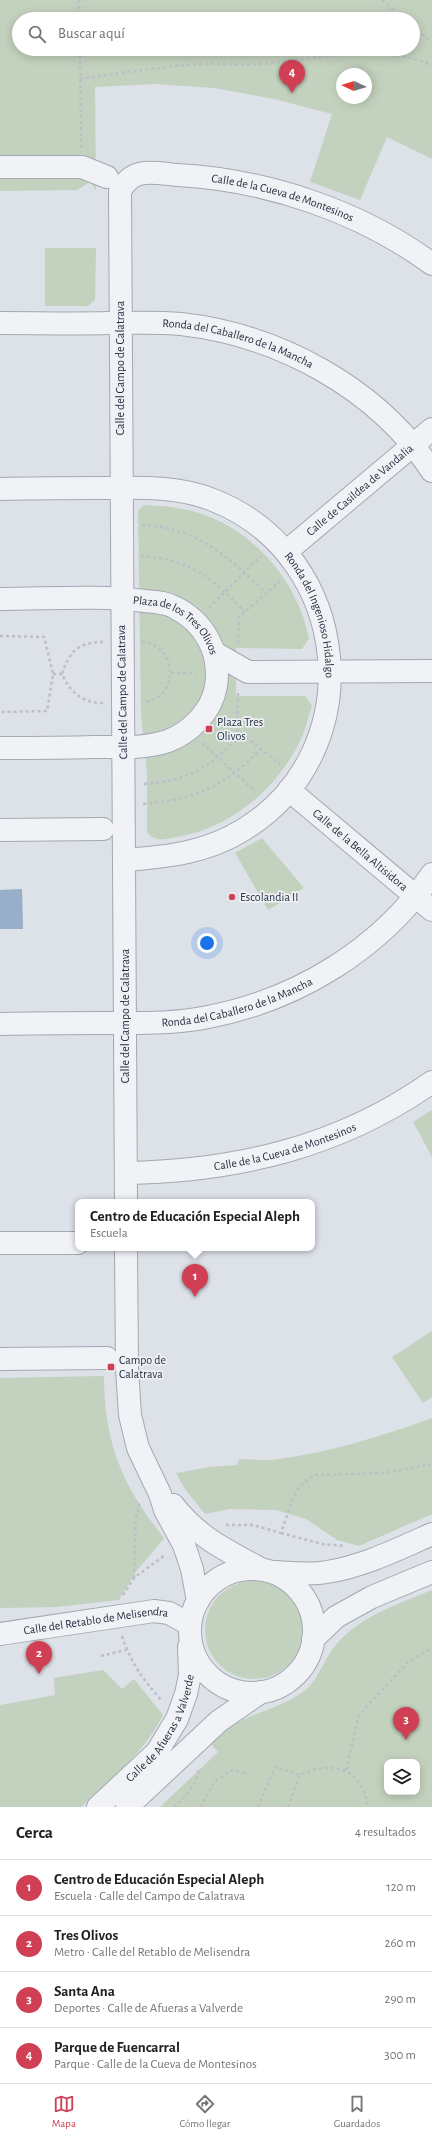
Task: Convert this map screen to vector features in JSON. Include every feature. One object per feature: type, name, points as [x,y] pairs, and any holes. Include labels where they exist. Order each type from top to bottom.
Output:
[{"type":"street","points":[[0,167],[82,166],[116,180]]},
{"type":"street","name":"Calle de la Cueva de Montesinos","points":[[116,180],[138,174],[187,175],[242,183],[282,192],[340,213],[371,227],[399,242],[432,264]]},
{"type":"street","name":"Calle del Campo de Calatrava","points":[[116,180],[120,191],[118,202],[126,1199]]},
{"type":"street","name":"Ronda del Caballero de la Mancha","points":[[0,323],[158,323],[208,328],[254,340],[284,351],[318,368],[346,386],[390,421],[413,445],[432,471]]},
{"type":"street","name":"Calle de Casildea de Vandalia","points":[[277,551],[432,429]]},
{"type":"street","name":"Ronda del Ingenioso Hidalgo","points":[[0,489],[166,488],[213,500],[256,524],[314,596],[325,628],[331,672],[328,709],[320,736],[306,766],[289,790],[252,824],[215,845],[186,854],[124,860]]},
{"type":"street","name":"Plaza de los Tres Olivos","points":[[0,599],[121,598],[158,602],[174,606],[200,626],[210,640],[215,653],[217,677],[215,690],[207,709],[188,730],[168,740],[140,747],[123,748],[0,748]]},
{"type":"street","points":[[215,653],[248,672]]},
{"type":"street","points":[[215,690],[248,672],[432,670]]},
{"type":"street","name":"Calle de la Bella Altisidora","points":[[289,790],[424,903]]},
{"type":"street","points":[[0,830],[103,829]]},
{"type":"street","name":"Ronda del Caballero de la Mancha","points":[[0,1024],[177,1021],[208,1017],[246,1008],[284,994],[320,976],[353,955],[380,933],[424,903],[432,874]]},
{"type":"street","name":"Calle de la Cueva de Montesinos","points":[[126,1173],[188,1170],[224,1166],[294,1149],[319,1141],[376,1115],[432,1082]]},
{"type":"street","points":[[0,1243],[75,1243]]},
{"type":"street","points":[[126,1251],[127,1368],[130,1415],[150,1497],[165,1510],[184,1545],[192,1569],[198,1600]]},
{"type":"street","points":[[0,1359],[107,1358]]},
{"type":"street","points":[[150,1497],[168,1498],[188,1523],[209,1541],[267,1571],[288,1579],[300,1591],[312,1618],[314,1639],[304,1665],[294,1677],[280,1686],[261,1692],[241,1693],[213,1679],[201,1666],[193,1651],[189,1629],[198,1600],[214,1581],[228,1573],[244,1569],[267,1571],[303,1574],[343,1569],[364,1563],[432,1534]]},
{"type":"street","points":[[314,1639],[336,1617],[372,1597],[432,1572]]},
{"type":"street","name":"Calle del Retablo de Melisendra","points":[[0,1634],[154,1611],[169,1613],[189,1629]]},
{"type":"street","name":"Calle de Afueras a Valverde","points":[[98,1807],[157,1752],[177,1719],[186,1694],[190,1675],[189,1629]]},
{"type":"street","name":"Calle de Afueras a Valverde","points":[[127,1807],[219,1720],[261,1692]]},
{"type":"path","points":[[79,0],[80,12]]},
{"type":"path","points":[[382,0],[397,12]]},
{"type":"path","points":[[420,32],[432,42]]},
{"type":"path","points":[[80,56],[82,166]]},
{"type":"path","points":[[80,79],[155,68],[202,64],[261,64],[356,56]]},
{"type":"path","points":[[393,56],[419,60],[432,65]]},
{"type":"path","points":[[135,524],[169,527],[210,544],[245,572],[266,594]]},
{"type":"path","points":[[206,612],[245,572],[277,551]]},
{"type":"path","points":[[135,556],[162,558],[194,568],[226,592],[245,612]]},
{"type":"path","points":[[238,645],[239,617],[281,580]]},
{"type":"path","points":[[0,636],[44,637],[53,674],[47,711],[0,712]]},
{"type":"path","points":[[137,641],[155,645],[163,652],[168,659],[171,673],[170,681],[162,694],[155,699],[137,703]]},
{"type":"path","points":[[108,642],[91,643],[77,647],[67,660],[62,674],[68,687],[77,696],[87,700],[109,703]]},
{"type":"path","points":[[171,673],[198,673]]},
{"type":"path","points":[[53,674],[62,674]]},
{"type":"path","points":[[238,693],[237,730],[282,765]]},
{"type":"path","points":[[143,785],[158,783],[194,774],[218,757],[242,734]]},
{"type":"path","points":[[199,740],[257,793]]},
{"type":"path","points":[[143,804],[187,797],[208,789],[235,773],[261,749]]},
{"type":"path","points":[[281,1533],[292,1501],[299,1487],[314,1475],[384,1473],[432,1464]]},
{"type":"path","points":[[134,1578],[136,1518],[150,1497]]},
{"type":"path","points":[[225,1525],[253,1525],[322,1544],[347,1546]]},
{"type":"path","points":[[120,1600],[134,1578],[159,1558],[169,1554]]},
{"type":"path","points":[[122,1633],[126,1650],[140,1676],[163,1703]]},
{"type":"path","points":[[346,1770],[359,1715],[409,1661],[432,1648]]},
{"type":"path","points":[[101,1656],[126,1650]]},
{"type":"path","points":[[174,1807],[189,1793],[198,1777],[200,1762]]},
{"type":"path","points":[[258,1807],[275,1767],[300,1774],[313,1769],[327,1767],[346,1770],[360,1783],[368,1807]]},
{"type":"path","points":[[201,1807],[215,1780],[232,1770],[248,1774]]},
{"type":"path","points":[[288,1807],[300,1774]]},
{"type":"green space","points":[[0,0],[432,0],[432,159],[387,137],[360,200],[310,182],[332,114],[274,99],[214,88],[155,84],[95,87],[96,190],[90,182],[77,190],[0,191]]},
{"type":"green space","points":[[45,248],[96,248],[95,300],[88,306],[45,306]]},
{"type":"green space","points":[[144,505],[163,506],[196,512],[217,520],[254,544],[283,577],[294,596],[303,617],[309,638],[302,649],[236,648],[236,696],[305,696],[312,706],[301,739],[277,777],[249,805],[233,816],[196,832],[165,839],[154,838],[147,832],[147,773],[141,715],[138,511]]},
{"type":"green space","points":[[262,838],[304,888],[268,910],[235,853]]},
{"type":"green space","points":[[432,1110],[432,1157],[413,1122]]},
{"type":"green space","points":[[432,1331],[432,1397],[423,1403],[392,1357]]},
{"type":"green space","points":[[104,1376],[108,1422],[112,1443],[119,1463],[137,1501],[164,1538],[135,1573],[119,1600],[57,1607],[0,1608],[0,1378]]},
{"type":"green space","points":[[432,1418],[432,1514],[359,1546],[337,1540],[306,1519],[276,1510],[230,1509],[205,1514],[185,1489],[176,1473],[210,1467],[237,1465],[239,1459],[272,1460],[333,1449],[393,1432]]},
{"type":"green space","points":[[254,1581],[273,1585],[289,1595],[299,1611],[303,1630],[299,1649],[289,1665],[273,1675],[254,1679],[235,1675],[219,1665],[209,1649],[205,1630],[209,1611],[219,1595],[235,1585]]},
{"type":"green space","points":[[432,1590],[432,1807],[160,1807],[218,1752],[210,1743],[225,1730],[234,1724],[287,1702],[303,1692],[316,1678],[328,1655],[342,1639],[365,1620],[391,1607]]},
{"type":"green space","points":[[103,1670],[122,1689],[134,1679],[163,1715],[147,1741],[116,1775],[81,1807],[0,1807],[0,1705],[55,1695],[54,1678]]},
{"type":"water","points":[[22,889],[23,929],[0,929],[0,890]]},
{"type":"place","name":"Parque de Fuencarral","points":[[292,93]]},
{"type":"place","name":"Plaza Tres Olivos","points":[[209,729]]},
{"type":"place","name":"Escolandia II","points":[[232,897]]},
{"type":"place","name":"Centro de Educación Especial Aleph","points":[[195,1297]]},
{"type":"place","name":"Campo de Calatrava","points":[[111,1367]]},
{"type":"place","name":"Tres Olivos","points":[[39,1674]]},
{"type":"place","name":"Santa Ana","points":[[406,1740]]}]
